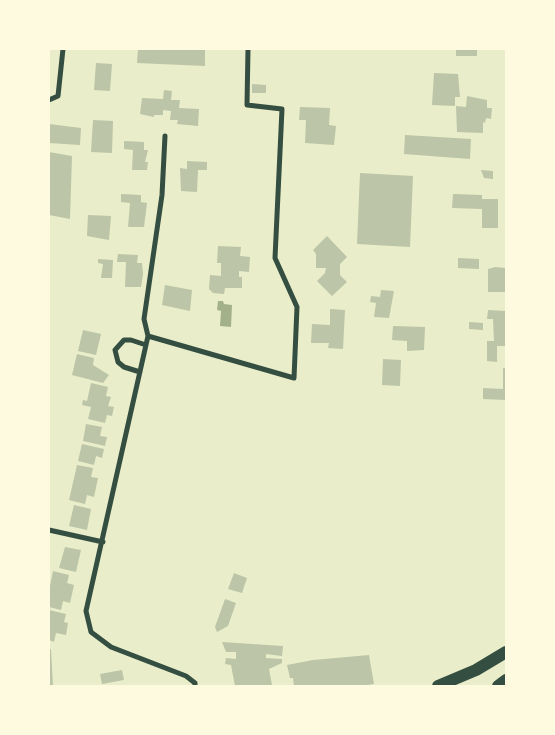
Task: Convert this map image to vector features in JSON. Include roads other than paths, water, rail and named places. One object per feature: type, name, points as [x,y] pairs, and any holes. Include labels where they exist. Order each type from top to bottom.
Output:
[{"type":"main road","points":[[438,686],[476,670],[506,652]]},
{"type":"main road","points":[[498,686],[506,680]]},
{"type":"street","points":[[49,100],[58,96],[63,49]]},
{"type":"street","points":[[148,336],[294,378],[297,307],[275,258],[282,109],[247,106],[248,49]]},
{"type":"street","points":[[165,136],[162,194],[144,319],[148,336],[86,611],[91,632],[111,647],[186,676],[195,683],[195,686]]},
{"type":"street","points":[[140,372],[124,367],[118,362],[116,350],[124,340],[131,340],[146,345]]},
{"type":"street","points":[[49,530],[103,542]]}]
